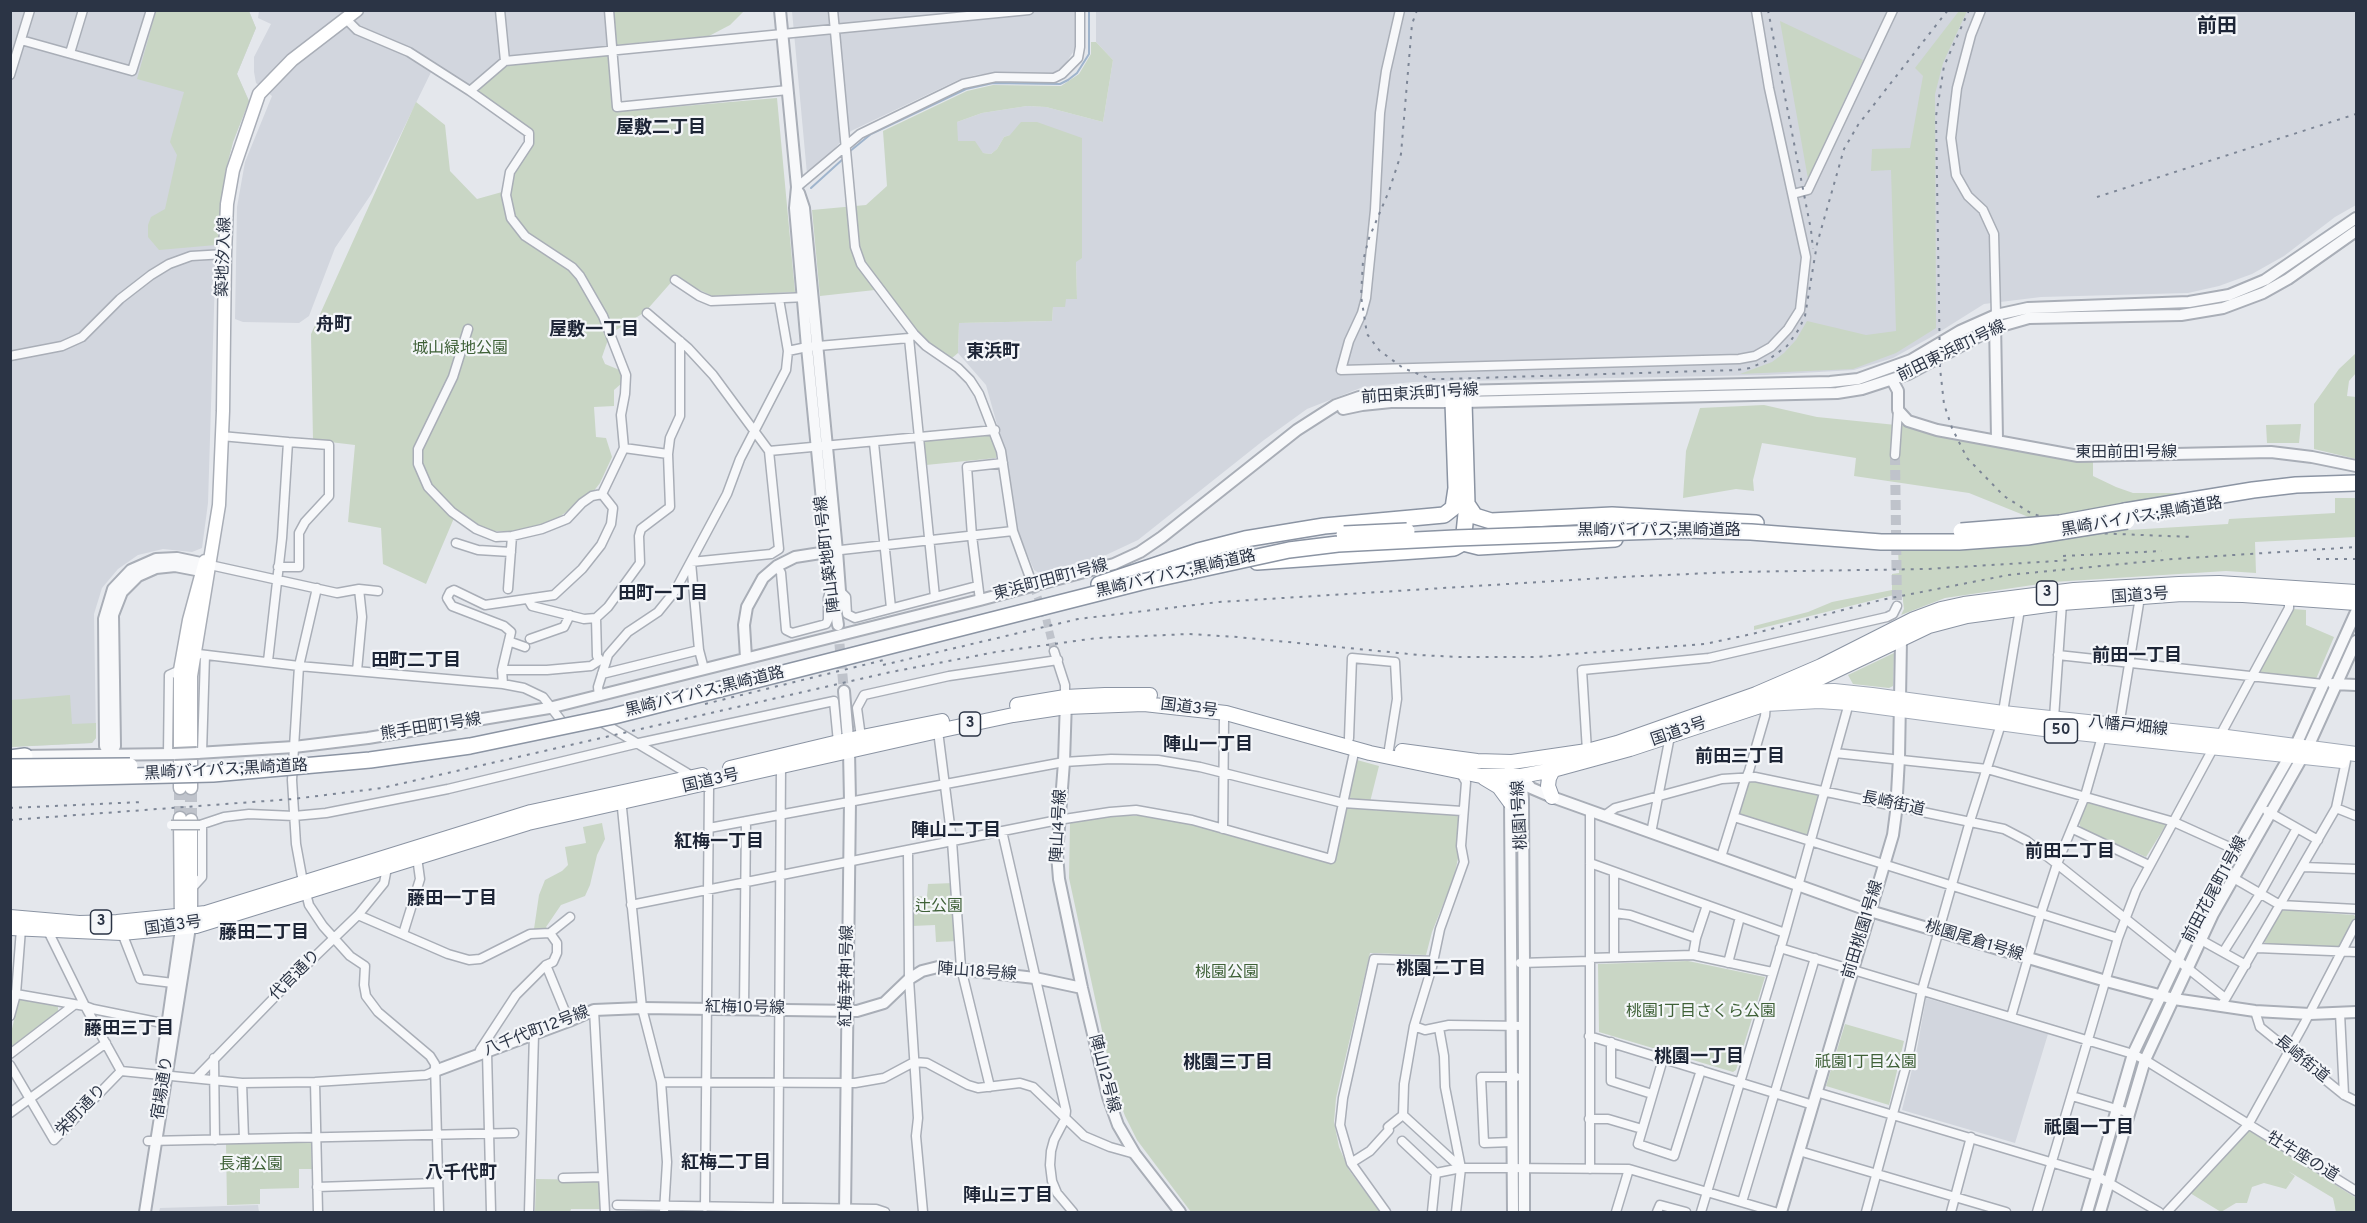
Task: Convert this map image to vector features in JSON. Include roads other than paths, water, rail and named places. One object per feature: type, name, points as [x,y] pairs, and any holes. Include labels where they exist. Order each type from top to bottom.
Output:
[{"type":"highway","points":[[1458,398],[1456,488],[1460,534],[1463,543]]},
{"type":"highway","points":[[1458,398],[1467,504],[1463,543]]},
{"type":"highway","name":"黒崎バイパス;黒崎道路","points":[[2126,516],[2211,495],[2356,481]]},
{"type":"highway","points":[[1099,584],[1198,551],[1245,539],[1314,527],[1444,515],[1453,508],[1456,488]]},
{"type":"highway","name":"黒崎バイパス;黒崎道路","points":[[10,768],[214,765],[370,752],[457,739],[611,708],[1234,551],[1281,542],[1339,535],[1626,522],[1958,532],[2126,516],[2254,499],[2356,492]]},
{"type":"highway","points":[[1467,504],[1475,516],[1483,519],[1555,519],[1612,514],[1754,527]]},
{"type":"highway","points":[[1142,582],[1246,564],[1454,548],[1463,543],[1479,547],[1555,543],[1754,527]]},
{"type":"highway","name":"黒崎バイパス;黒崎道路","points":[[10,779],[234,773],[360,761],[470,746],[614,716],[1142,582],[1289,550],[1338,544],[1754,527]]},
{"type":"main road","name":"築地汐入線","points":[[194,653],[180,670],[186,788],[191,676],[207,563],[219,505],[227,204],[233,170],[259,94],[292,60],[357,10]]},
{"type":"main road","name":"国道3号","points":[[305,887],[508,818],[621,797],[849,743],[1066,702],[1132,694],[1190,699],[1256,711],[1352,743],[1456,759],[1512,762],[1587,751],[1617,743],[1756,694],[1821,666],[1914,619],[1941,609],[1964,604],[2074,590],[2179,584],[2219,583],[2356,592]]},
{"type":"main road","name":"国道3号","points":[[698,780],[781,766],[849,743],[938,731],[1066,702],[1144,704],[1226,713],[1460,772],[1481,776],[1521,776],[1553,770],[1670,736],[1766,704],[1929,626],[1962,617],[2062,603],[2182,594],[2243,595],[2356,603]]},
{"type":"main road","name":"八幡戸畑線","points":[[1756,694],[1834,691],[1900,705],[2353,759]]},
{"type":"main road","name":"八幡戸畑線","points":[[1766,704],[1819,701],[1900,705]]},
{"type":"main road","name":"八幡戸畑線","points":[[2002,718],[2054,718],[2102,730],[2119,726],[2217,742]]},
{"type":"main road","points":[[1552,796],[1548,786],[1553,770]]},
{"type":"main road","points":[[1481,776],[1517,801]]},
{"type":"main road","name":"国道3号","points":[[16,928],[122,933],[186,922],[305,887],[384,867],[621,797]]},
{"type":"main road","points":[[186,922],[192,888],[189,822]]},
{"type":"main road","points":[[186,922],[189,822]]},
{"type":"main road","name":"国道3号","points":[[10,917],[79,922],[186,922]]},
{"type":"street","points":[[10,75],[17,45],[30,10]]},
{"type":"street","points":[[70,53],[83,10]]},
{"type":"street","points":[[17,45],[70,53],[132,71],[151,10]]},
{"type":"street","points":[[500,10],[505,61]]},
{"type":"street","points":[[609,10],[616,107],[788,90]]},
{"type":"street","name":"陣山築地町1号線","points":[[780,10],[797,188],[804,208],[807,297],[836,590]]},
{"type":"street","points":[[833,10],[855,247],[861,264],[912,336],[970,381],[979,394],[995,430],[1004,463],[1013,531],[1033,586]]},
{"type":"street","points":[[470,91],[505,61],[954,14],[1029,10]]},
{"type":"street","points":[[797,188],[860,134],[963,84],[996,77],[1054,78],[1062,74],[1078,57],[1080,10]]},
{"type":"street","points":[[1400,10],[1386,71],[1380,113],[1375,210],[1366,298],[1341,370],[1739,359],[1755,356],[1777,341],[1800,310],[1806,257],[1756,10]]},
{"type":"street","points":[[1792,194],[1808,190],[1893,10]]},
{"type":"street","points":[[1981,10],[1971,35],[1957,88],[1951,138],[1956,175],[1968,196],[1983,210],[1994,234],[1997,440]]},
{"type":"street","points":[[346,18],[357,30],[409,52],[470,91],[529,133],[529,143],[510,172],[506,195],[512,218],[525,236],[572,267],[580,276],[603,316],[626,375],[621,415],[624,448],[602,494],[587,499],[567,519],[542,530],[496,537],[476,529],[452,512],[428,487],[418,464],[418,449],[453,377],[468,329]]},
{"type":"street","name":"前田東浜町1号線","points":[[1458,398],[1858,379],[1911,360],[1959,331],[1996,315],[2028,308],[2189,302],[2229,295],[2265,280],[2356,218]]},
{"type":"street","name":"前田東浜町1号線","points":[[1316,418],[1336,405],[1359,397],[1458,398],[1837,393],[1862,389],[1892,380],[1994,328],[2029,318],[2181,315],[2223,308],[2255,297],[2288,279],[2356,231]]},
{"type":"street","points":[[10,356],[62,346],[82,337],[120,299],[169,264],[191,256],[225,254]]},
{"type":"street","points":[[675,280],[711,301],[807,297]]},
{"type":"street","points":[[502,670],[547,670],[591,666],[603,661],[628,632],[658,612],[675,591],[727,494],[740,459],[786,370],[788,351],[779,299]]},
{"type":"street","points":[[647,313],[680,341],[713,375],[769,451],[779,549],[771,554],[691,562]]},
{"type":"street","points":[[788,351],[912,336]]},
{"type":"street","points":[[912,336],[919,438],[935,597]]},
{"type":"street","points":[[528,599],[532,606],[584,619],[596,618],[608,607],[636,571],[640,563],[641,529],[670,507],[668,454],[670,438],[680,416],[680,341]]},
{"type":"street","points":[[1892,380],[1898,391],[1895,455]]},
{"type":"street","name":"東田前田1号線","points":[[1898,410],[1908,421],[1937,430],[2078,456],[2271,452],[2356,466]]},
{"type":"street","name":"東浜町田町1号線","points":[[746,658],[1114,564],[1140,552],[1297,430],[1316,418]]},
{"type":"street","points":[[769,451],[822,448],[995,430]]},
{"type":"street","points":[[221,436],[329,445],[329,496],[305,522],[299,533],[299,567],[278,567]]},
{"type":"street","points":[[268,662],[288,442]]},
{"type":"street","points":[[874,443],[891,608]]},
{"type":"street","points":[[624,448],[668,454]]},
{"type":"street","points":[[980,600],[967,467],[1004,463]]},
{"type":"street","points":[[503,684],[502,670],[512,632],[504,626],[452,606],[447,598],[450,592],[454,590],[469,595],[485,604],[554,595],[594,557],[611,524],[613,508],[602,494]]},
{"type":"street","points":[[746,658],[744,626],[747,607],[763,578],[777,566],[795,557],[811,553],[929,542],[1013,531]]},
{"type":"street","points":[[508,589],[512,536]]},
{"type":"street","points":[[456,543],[478,550],[511,552]]},
{"type":"street","points":[[691,562],[699,650],[704,669]]},
{"type":"street","points":[[110,754],[115,746],[113,615],[119,597],[128,584],[148,570],[166,566],[207,563],[337,592],[359,589],[378,591]]},
{"type":"street","points":[[777,566],[781,573],[786,630],[792,633],[826,624],[828,598],[836,590],[846,597],[847,614],[855,618],[977,586]]},
{"type":"street","points":[[317,588],[299,666],[292,791],[296,844],[309,905],[333,940],[365,966],[363,985],[366,996],[378,1012],[430,1056],[435,1064],[439,1212]]},
{"type":"street","points":[[357,671],[362,617],[359,589]]},
{"type":"street","points":[[2119,726],[2140,597]]},
{"type":"street","points":[[2037,1212],[2125,919],[2149,865],[2289,608],[2289,599]]},
{"type":"street","points":[[2054,718],[2062,603]]},
{"type":"street","points":[[1587,751],[1582,670],[1709,658],[1887,616],[1893,614],[1897,606]]},
{"type":"street","points":[[1866,1212],[1894,1115],[1922,990],[2002,718],[2020,609]]},
{"type":"street","name":"前田花尾町1号線","points":[[2100,1212],[2145,1060],[2201,940],[2233,878],[2272,813],[2299,751],[2323,684],[2356,612]]},
{"type":"street","points":[[510,642],[528,643],[564,627],[570,615]]},
{"type":"street","points":[[596,618],[597,656],[603,661]]},
{"type":"street","name":"前田桃園1号線","points":[[1780,1212],[1893,835],[1899,758],[1901,640]]},
{"type":"street","name":"前田花尾町1号線","points":[[2087,1212],[2133,1054],[2204,905],[2262,807],[2299,751],[2337,684],[2356,640]]},
{"type":"street","points":[[602,674],[699,650]]},
{"type":"street","points":[[1054,651],[1065,685],[1066,702]]},
{"type":"street","points":[[199,753],[194,653],[299,666],[503,684],[524,688],[543,697],[562,723],[589,718],[596,719],[639,743],[709,789],[705,1206]]},
{"type":"street","points":[[2058,655],[2323,684],[2356,684]]},
{"type":"street","name":"熊手田町1号線","points":[[15,757],[199,753],[294,747],[435,728],[549,708],[746,658]]},
{"type":"street","points":[[631,905],[1058,820],[1136,810],[1192,820],[1331,859],[1343,803],[1352,743],[1352,658],[1395,663],[1397,699],[1389,749]]},
{"type":"street","points":[[849,743],[857,708],[864,695],[949,676],[1058,660]]},
{"type":"street","points":[[599,696],[598,687],[603,661]]},
{"type":"street","points":[[171,754],[169,675],[180,670]]},
{"type":"street","points":[[844,692],[849,743]]},
{"type":"street","points":[[189,822],[232,816],[294,816],[326,813],[448,789],[639,743],[834,701],[849,743]]},
{"type":"street","name":"陣山4号線","points":[[1066,702],[1064,762],[1058,820],[1059,879],[1082,988]]},
{"type":"street","points":[[1701,1212],[1785,933],[1849,703]]},
{"type":"street","points":[[1721,857],[1765,716],[1766,704]]},
{"type":"street","points":[[1223,829],[1224,720],[1226,713]]},
{"type":"street","points":[[2011,1017],[2057,864],[2085,796],[2102,730]]},
{"type":"street","points":[[938,731],[952,841],[961,968],[990,1087]]},
{"type":"street","points":[[1651,833],[1670,736]]},
{"type":"street","name":"紅梅幸神1号線","points":[[845,1211],[849,743]]},
{"type":"street","points":[[1835,753],[1987,768],[2174,822],[2236,850]]},
{"type":"street","name":"熊手田町1号線","points":[[10,768],[110,754]]},
{"type":"street","points":[[709,828],[1064,762],[1138,759],[1223,773],[1343,803],[1462,811]]},
{"type":"street","points":[[2224,1002],[2336,808],[2353,759]]},
{"type":"street","name":"桃園1号線","points":[[1512,762],[1521,776],[1517,801],[1510,964],[1512,1142],[1524,1212]]},
{"type":"street","name":"桃園1号線","points":[[1512,762],[1507,776],[1517,801],[1524,963],[1524,1076],[1513,1212]]},
{"type":"street","points":[[778,1210],[781,766]]},
{"type":"street","points":[[1460,772],[1466,782],[1461,846],[1464,862],[1440,929],[1414,1026],[1404,1084],[1403,1115],[1461,1168]]},
{"type":"street","points":[[1521,776],[1531,788],[1604,816]]},
{"type":"street","name":"長崎街道","points":[[1604,816],[1615,808],[1659,795],[1722,779],[1746,777],[1773,779],[1970,821],[2012,833],[2027,841],[2179,960],[2224,1002]]},
{"type":"street","points":[[1517,801],[1531,788]]},
{"type":"street","points":[[621,797],[642,1008],[661,1082],[667,1162],[664,1209]]},
{"type":"street","points":[[2262,807],[2318,840]]},
{"type":"street","points":[[2336,808],[2356,816]]},
{"type":"street","points":[[1590,811],[1590,1169]]},
{"type":"street","name":"桃園尾倉1号線","points":[[1604,816],[1870,911],[2028,959],[2162,996],[2174,999],[2224,1002],[2255,1011],[2310,1014],[2356,1012]]},
{"type":"street","points":[[1734,817],[2118,938]]},
{"type":"street","points":[[744,1009],[746,821]]},
{"type":"street","points":[[2224,951],[2260,894],[2297,828]]},
{"type":"street","points":[[2073,829],[2149,865]]},
{"type":"street","points":[[1002,831],[1066,1111],[1065,1119],[1054,1140],[1050,1166],[1057,1193],[1073,1212]]},
{"type":"street","points":[[908,850],[909,979],[918,1118],[916,1136],[923,1212]]},
{"type":"street","points":[[403,934],[420,879],[417,857]]},
{"type":"street","points":[[1590,863],[1785,933]]},
{"type":"street","name":"代官通り","points":[[196,1078],[358,915],[384,883],[386,873],[384,867]]},
{"type":"street","points":[[2304,867],[2356,869]]},
{"type":"street","points":[[1614,872],[1614,957]]},
{"type":"street","points":[[2222,872],[2280,905],[2356,909]]},
{"type":"street","points":[[1694,955],[1696,938],[1707,905]]},
{"type":"street","points":[[1614,913],[1630,915],[1696,938]]},
{"type":"street","points":[[358,915],[448,954],[469,960],[480,959],[530,934],[550,933],[570,917]]},
{"type":"street","points":[[1728,963],[1740,917]]},
{"type":"street","name":"宿場通り","points":[[163,1075],[166,1024],[186,922]]},
{"type":"street","name":"宿場通り","points":[[138,1212],[163,1075],[186,922]]},
{"type":"street","points":[[2167,1212],[2247,1125],[2310,1014],[2356,924]]},
{"type":"street","points":[[10,1016],[16,928]]},
{"type":"street","points":[[48,931],[85,1006],[122,1071],[242,1083],[315,1082],[426,1075],[435,1071]]},
{"type":"street","points":[[122,933],[140,979],[173,983]]},
{"type":"street","points":[[491,1212],[484,1052],[480,1050],[516,995],[546,965],[553,962],[557,953],[556,943],[550,933]]},
{"type":"street","points":[[2201,940],[2246,965]]},
{"type":"street","name":"牡牛座の道","points":[[1780,948],[2133,1054],[2356,1191]]},
{"type":"street","points":[[2257,948],[2356,952]]},
{"type":"street","points":[[1510,964],[1614,957],[1694,955],[1772,972]]},
{"type":"street","points":[[1742,1202],[1815,958]]},
{"type":"street","points":[[1386,1212],[1359,1178],[1351,1163],[1340,1125],[1342,1100],[1374,959],[1433,961]]},
{"type":"street","points":[[546,965],[569,1022]]},
{"type":"street","name":"陣山18号線","points":[[848,1010],[857,1011],[884,1003],[909,979],[922,971],[938,967],[1035,978],[1082,988]]},
{"type":"street","name":"陣山12号線","points":[[1082,988],[1108,1097],[1118,1125],[1135,1154],[1180,1212]]},
{"type":"street","points":[[13,994],[85,1006],[166,1024]]},
{"type":"street","points":[[10,1054],[74,1005]]},
{"type":"street","name":"紅梅10号線","points":[[642,1008],[848,1010]]},
{"type":"street","name":"八千代町12号線","points":[[435,1071],[569,1022],[594,1010],[642,1008]]},
{"type":"street","points":[[594,1010],[605,1212]]},
{"type":"street","name":"長崎街道","points":[[2255,1011],[2260,1027],[2344,1095],[2356,1101]]},
{"type":"street","points":[[2340,1013],[2344,1095]]},
{"type":"street","points":[[1414,1026],[1425,1030],[1449,1026],[1524,1026]]},
{"type":"street","points":[[1439,1028],[1444,1056],[1445,1087],[1461,1168],[1456,1212]]},
{"type":"street","points":[[529,1212],[534,1034]]},
{"type":"street","points":[[1589,1036],[1812,1105]]},
{"type":"street","points":[[1611,1042],[1611,1081],[1652,1094]]},
{"type":"street","points":[[10,1113],[31,1100],[106,1043]]},
{"type":"street","points":[[214,1058],[215,1140]]},
{"type":"street","points":[[1663,1059],[1638,1144],[1674,1156],[1701,1070]]},
{"type":"street","points":[[661,1082],[847,1082],[884,1078],[914,1062],[935,1066],[968,1085],[978,1088],[1020,1083],[1033,1087],[1084,1136],[1135,1154]]},
{"type":"street","name":"栄町通り","points":[[10,1065],[54,1140],[122,1071]]},
{"type":"street","points":[[1512,1142],[1484,1143],[1481,1077],[1524,1076]]},
{"type":"street","points":[[315,1082],[318,1212]]},
{"type":"street","points":[[242,1083],[244,1139]]},
{"type":"street","points":[[1816,1092],[2097,1176],[2159,1212]]},
{"type":"street","points":[[2072,1096],[2130,1113]]},
{"type":"street","points":[[1351,1163],[1370,1151],[1389,1130],[1388,1127],[1403,1115]]},
{"type":"street","points":[[1589,1119],[1608,1119],[1642,1129]]},
{"type":"street","points":[[152,1141],[514,1133]]},
{"type":"street","points":[[1951,1212],[1971,1137]]},
{"type":"street","name":"宿場通り","points":[[145,1212],[152,1141]]},
{"type":"street","points":[[1402,1141],[1436,1173]]},
{"type":"street","points":[[1799,1151],[2006,1212]]},
{"type":"street","points":[[1436,1173],[1461,1168],[1629,1169],[1775,1212]]},
{"type":"street","points":[[1616,1212],[1629,1169]]},
{"type":"street","points":[[1432,1212],[1436,1173]]},
{"type":"street","points":[[563,1178],[603,1177]]},
{"type":"street","points":[[317,1187],[438,1183]]},
{"type":"street","points":[[617,1205],[664,1209],[705,1206],[778,1210],[876,1209],[885,1212]]},
{"type":"street","points":[[1658,1212],[1660,1205],[1686,1212]]},
{"type":"waterway","points":[[849,152],[871,134],[966,89],[993,83],[1060,84],[1068,80],[1077,73],[1089,54],[1089,10]]},
{"type":"waterway","points":[[811,188],[843,159]]},
{"type":"tunnel","points":[[1895,455],[1897,606]]},
{"type":"tunnel","points":[[1033,586],[1046,618],[1054,651]]},
{"type":"tunnel","points":[[838,629],[844,691]]},
{"type":"tunnel","points":[[180,788],[180,818]]},
{"type":"tunnel","points":[[191,788],[191,820]]},
{"type":"railway","points":[[1417,10],[1412,24],[1401,154],[1389,191],[1369,238],[1363,261],[1361,296],[1367,334],[1379,350],[1403,368],[1431,379],[1737,370],[1750,368],[1768,360],[1787,346],[1805,316],[1817,244],[1844,149],[1858,125],[1948,10]]},
{"type":"railway","points":[[1768,10],[1813,249]]},
{"type":"railway","points":[[1969,10],[1944,66],[1936,116],[1940,368],[1944,404],[1952,428],[1967,458],[2004,496],[2029,512],[2067,527],[2094,533],[2192,537]]},
{"type":"railway","points":[[2097,197],[2356,114]]},
{"type":"railway","points":[[10,820],[293,799],[382,788],[891,672],[996,652],[1097,638],[1189,634],[1419,655],[1535,657],[1705,644],[1881,600],[2008,575],[2173,559],[2356,547]]},
{"type":"railway","points":[[2063,556],[2162,551]]},
{"type":"railway","points":[[2317,559],[2356,559]]},
{"type":"railway","points":[[883,665],[1078,619],[1219,602],[1620,577],[1735,572],[1927,569],[2072,560]]},
{"type":"railway","points":[[705,704],[888,659]]},
{"type":"railway","points":[[10,808],[142,802]]},
{"type":"district","name":"前田","points":[[2217,28]]},
{"type":"district","name":"屋敷二丁目","points":[[661,129]]},
{"type":"district","name":"舟町","points":[[334,326]]},
{"type":"district","name":"屋敷一丁目","points":[[594,331]]},
{"type":"district","name":"東浜町","points":[[993,353]]},
{"type":"district","name":"田町一丁目","points":[[663,595]]},
{"type":"district","name":"前田一丁目","points":[[2137,657]]},
{"type":"district","name":"田町二丁目","points":[[416,662]]},
{"type":"district","name":"陣山一丁目","points":[[1208,746]]},
{"type":"district","name":"前田三丁目","points":[[1740,758]]},
{"type":"district","name":"陣山二丁目","points":[[956,832]]},
{"type":"district","name":"紅梅一丁目","points":[[719,843]]},
{"type":"district","name":"前田二丁目","points":[[2070,853]]},
{"type":"district","name":"藤田一丁目","points":[[452,900]]},
{"type":"district","name":"藤田二丁目","points":[[264,934]]},
{"type":"district","name":"桃園二丁目","points":[[1441,970]]},
{"type":"district","name":"藤田三丁目","points":[[129,1030]]},
{"type":"district","name":"桃園一丁目","points":[[1699,1058]]},
{"type":"district","name":"桃園三丁目","points":[[1228,1064]]},
{"type":"district","name":"祇園一丁目","points":[[2089,1129]]},
{"type":"district","name":"紅梅二丁目","points":[[726,1164]]},
{"type":"district","name":"八千代町","points":[[461,1174]]},
{"type":"district","name":"陣山三丁目","points":[[1008,1197]]},
{"type":"park label","name":"城山緑地公園","points":[[460,350]]},
{"type":"park label","name":"辻公園","points":[[939,908]]},
{"type":"park label","name":"桃園公園","points":[[1227,974]]},
{"type":"park label","name":"桃園1丁目さくら公園","points":[[1701,1013]]},
{"type":"park label","name":"祇園1丁目公園","points":[[1866,1064]]},
{"type":"park label","name":"長浦公園","points":[[251,1166]]}]
